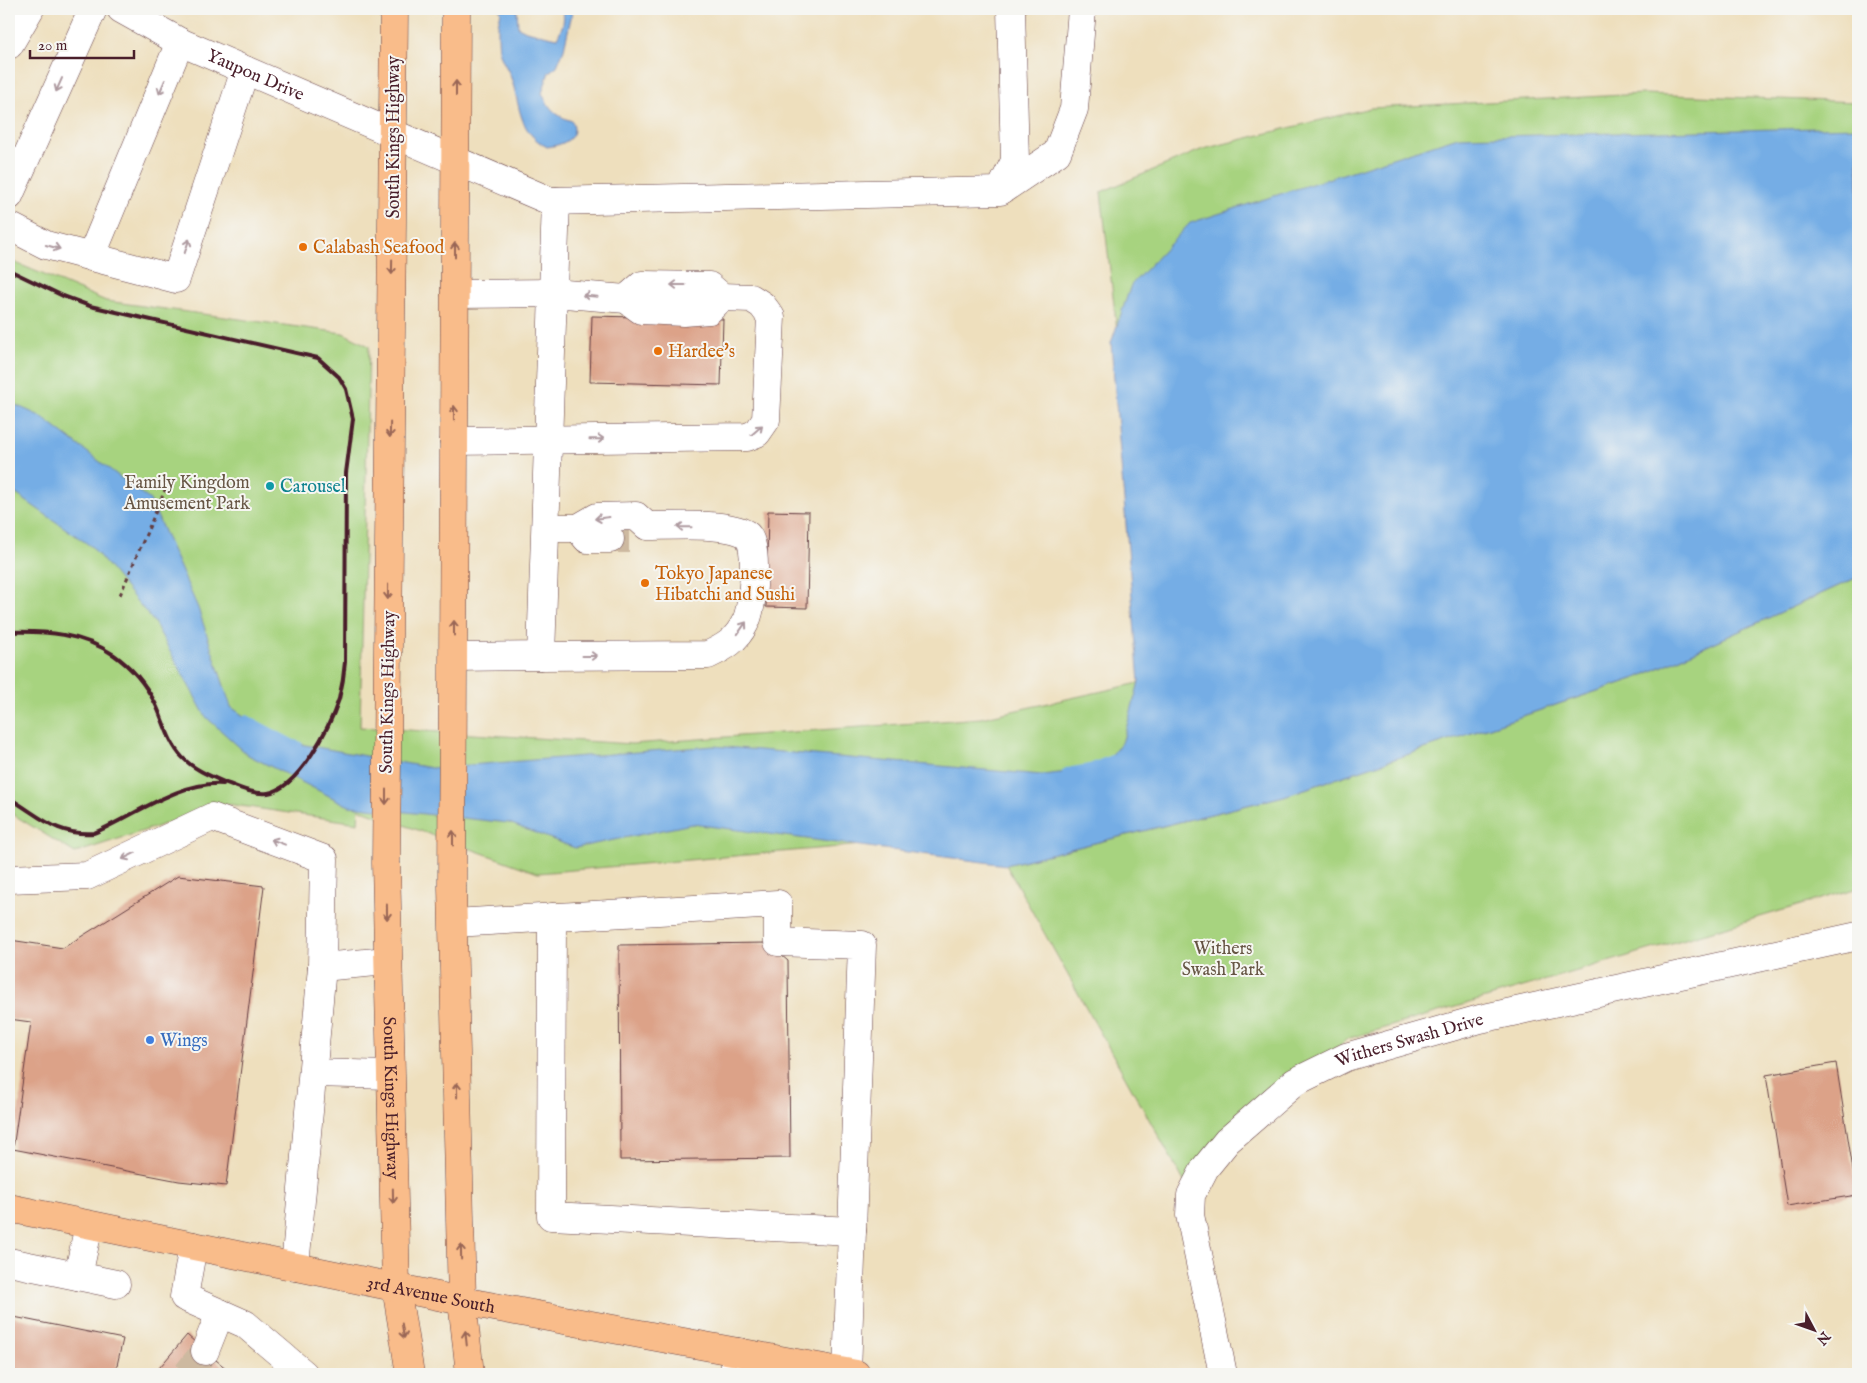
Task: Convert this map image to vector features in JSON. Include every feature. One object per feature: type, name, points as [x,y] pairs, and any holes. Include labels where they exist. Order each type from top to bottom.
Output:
[{"type":"main road","name":"South Kings Highway","points":[[394,9],[386,863],[396,1287],[410,1374]]},
{"type":"main road","points":[[456,9],[452,887],[462,1301],[470,1374]]},
{"type":"main road","name":"3rd Avenue South","points":[[9,1208],[462,1301],[736,1363],[852,1373]]},
{"type":"street","points":[[9,45],[30,9]]},
{"type":"street","points":[[9,196],[93,9]]},
{"type":"street","name":"Yaupon Drive","points":[[121,9],[180,42],[550,201],[1000,191]]},
{"type":"street","points":[[1000,191],[1015,161],[1011,9]]},
{"type":"street","points":[[1000,191],[1057,153],[1074,109],[1082,9]]},
{"type":"street","points":[[91,257],[180,42]]},
{"type":"street","points":[[9,226],[46,245],[176,279],[245,70]]},
{"type":"street","points":[[541,656],[556,201]]},
{"type":"street","points":[[454,441],[747,437],[757,433],[766,420],[771,316],[762,304],[750,298],[722,297],[708,286],[642,285],[626,299],[553,293],[455,294]]},
{"type":"street","points":[[546,528],[578,528],[596,517],[636,516],[629,535]]},
{"type":"street","points":[[454,657],[708,655],[730,644],[746,622],[754,581],[752,541],[747,535],[728,527],[587,539],[578,528]]},
{"type":"street","points":[[9,879],[87,876],[212,817],[324,859],[322,967],[295,1267]]},
{"type":"street","points":[[454,923],[778,904],[778,942],[862,945],[852,1231],[852,1373]]},
{"type":"street","points":[[552,917],[551,1216],[852,1231]]},
{"type":"street","name":"Withers Swash Drive","points":[[1223,1374],[1190,1215],[1191,1195],[1205,1168],[1227,1141],[1295,1082],[1346,1057],[1480,1019],[1858,936]]},
{"type":"street","points":[[322,967],[388,961]]},
{"type":"street","points":[[313,1073],[390,1074]]},
{"type":"street","points":[[78,1276],[88,1225]]},
{"type":"street","points":[[193,1246],[184,1297],[245,1324],[304,1374]]},
{"type":"street","points":[[9,1262],[116,1284]]},
{"type":"street","points":[[206,1351],[220,1313]]},
{"type":"path","points":[[120,595],[168,483]]},
{"type":"green space","name":"Family Kingdom Amusement Park","points":[[1644,94],[1858,102],[1858,538],[920,840],[538,873],[359,809],[358,823],[227,804],[75,853],[9,812],[9,260],[106,301],[343,333],[369,346],[360,727],[632,744],[981,718],[1157,679],[1101,192],[1203,149],[1370,108]]},
{"type":"green space","name":"Withers Swash Park","points":[[1858,577],[1858,888],[1347,1039],[1186,1185],[1006,865],[1284,796],[1639,677]]},
{"type":"water","points":[[500,9],[517,9],[518,27],[526,31],[557,38],[562,27],[562,9],[573,9],[564,49],[557,66],[549,72],[542,93],[553,111],[561,117],[572,121],[574,132],[572,137],[564,143],[547,147],[537,141],[525,126],[511,78],[499,50],[498,27],[501,14]]},
{"type":"water","points":[[1858,127],[1858,577],[1639,677],[1284,796],[1006,865],[692,824],[575,848],[509,823],[349,806],[248,755],[206,717],[154,622],[92,547],[9,489],[9,402],[40,416],[150,500],[198,608],[231,707],[278,740],[431,768],[714,746],[1042,775],[1102,768],[1123,740],[1139,682],[1111,343],[1131,285],[1190,223],[1458,137]]},
{"type":"building","points":[[9,90],[14,93],[9,102]]},
{"type":"building","points":[[592,316],[723,319],[721,385],[590,382]]},
{"type":"building","points":[[768,511],[809,512],[807,608],[766,607]]},
{"type":"building","points":[[178,876],[264,886],[226,1186],[179,1181],[13,1149],[31,1022],[9,1019],[10,940],[63,948]]},
{"type":"building","points":[[767,943],[788,961],[790,1158],[620,1160],[619,945]]},
{"type":"building","points":[[1836,1063],[1857,1195],[1787,1206],[1766,1075]]},
{"type":"building","points":[[9,1316],[123,1339],[115,1374],[9,1374]]},
{"type":"building","points":[[187,1335],[205,1351],[233,1374],[154,1374]]},
{"type":"waterway","points":[[246,720],[298,746]]},
{"type":"waterway","points":[[1067,773],[1090,769],[1119,757]]},
{"type":"tunnel","points":[[610,539],[629,539]]},
{"type":"tunnel","points":[[187,1374],[205,1351]]},
{"type":"railway","points":[[9,270],[63,296],[90,306],[318,358],[339,377],[346,389],[353,419],[346,473],[345,662],[341,690],[335,711],[312,754],[302,768],[280,789],[268,793],[251,792],[213,777],[191,765],[173,745],[155,703],[143,683],[120,660],[102,648],[89,642],[63,635],[37,632],[9,632]]},
{"type":"railway","points":[[9,798],[39,818],[59,828],[81,833],[94,833],[173,794],[190,788],[223,784]]},
{"type":"place","name":"Calabash Seafood","points":[[303,247]]},
{"type":"place","name":"Hardee's","points":[[658,351]]},
{"type":"place","name":"Carousel","points":[[270,486]]},
{"type":"place","name":"Tokyo Japanese Hibatchi and Sushi","points":[[645,583]]},
{"type":"place","name":"Wings","points":[[150,1040]]}]
